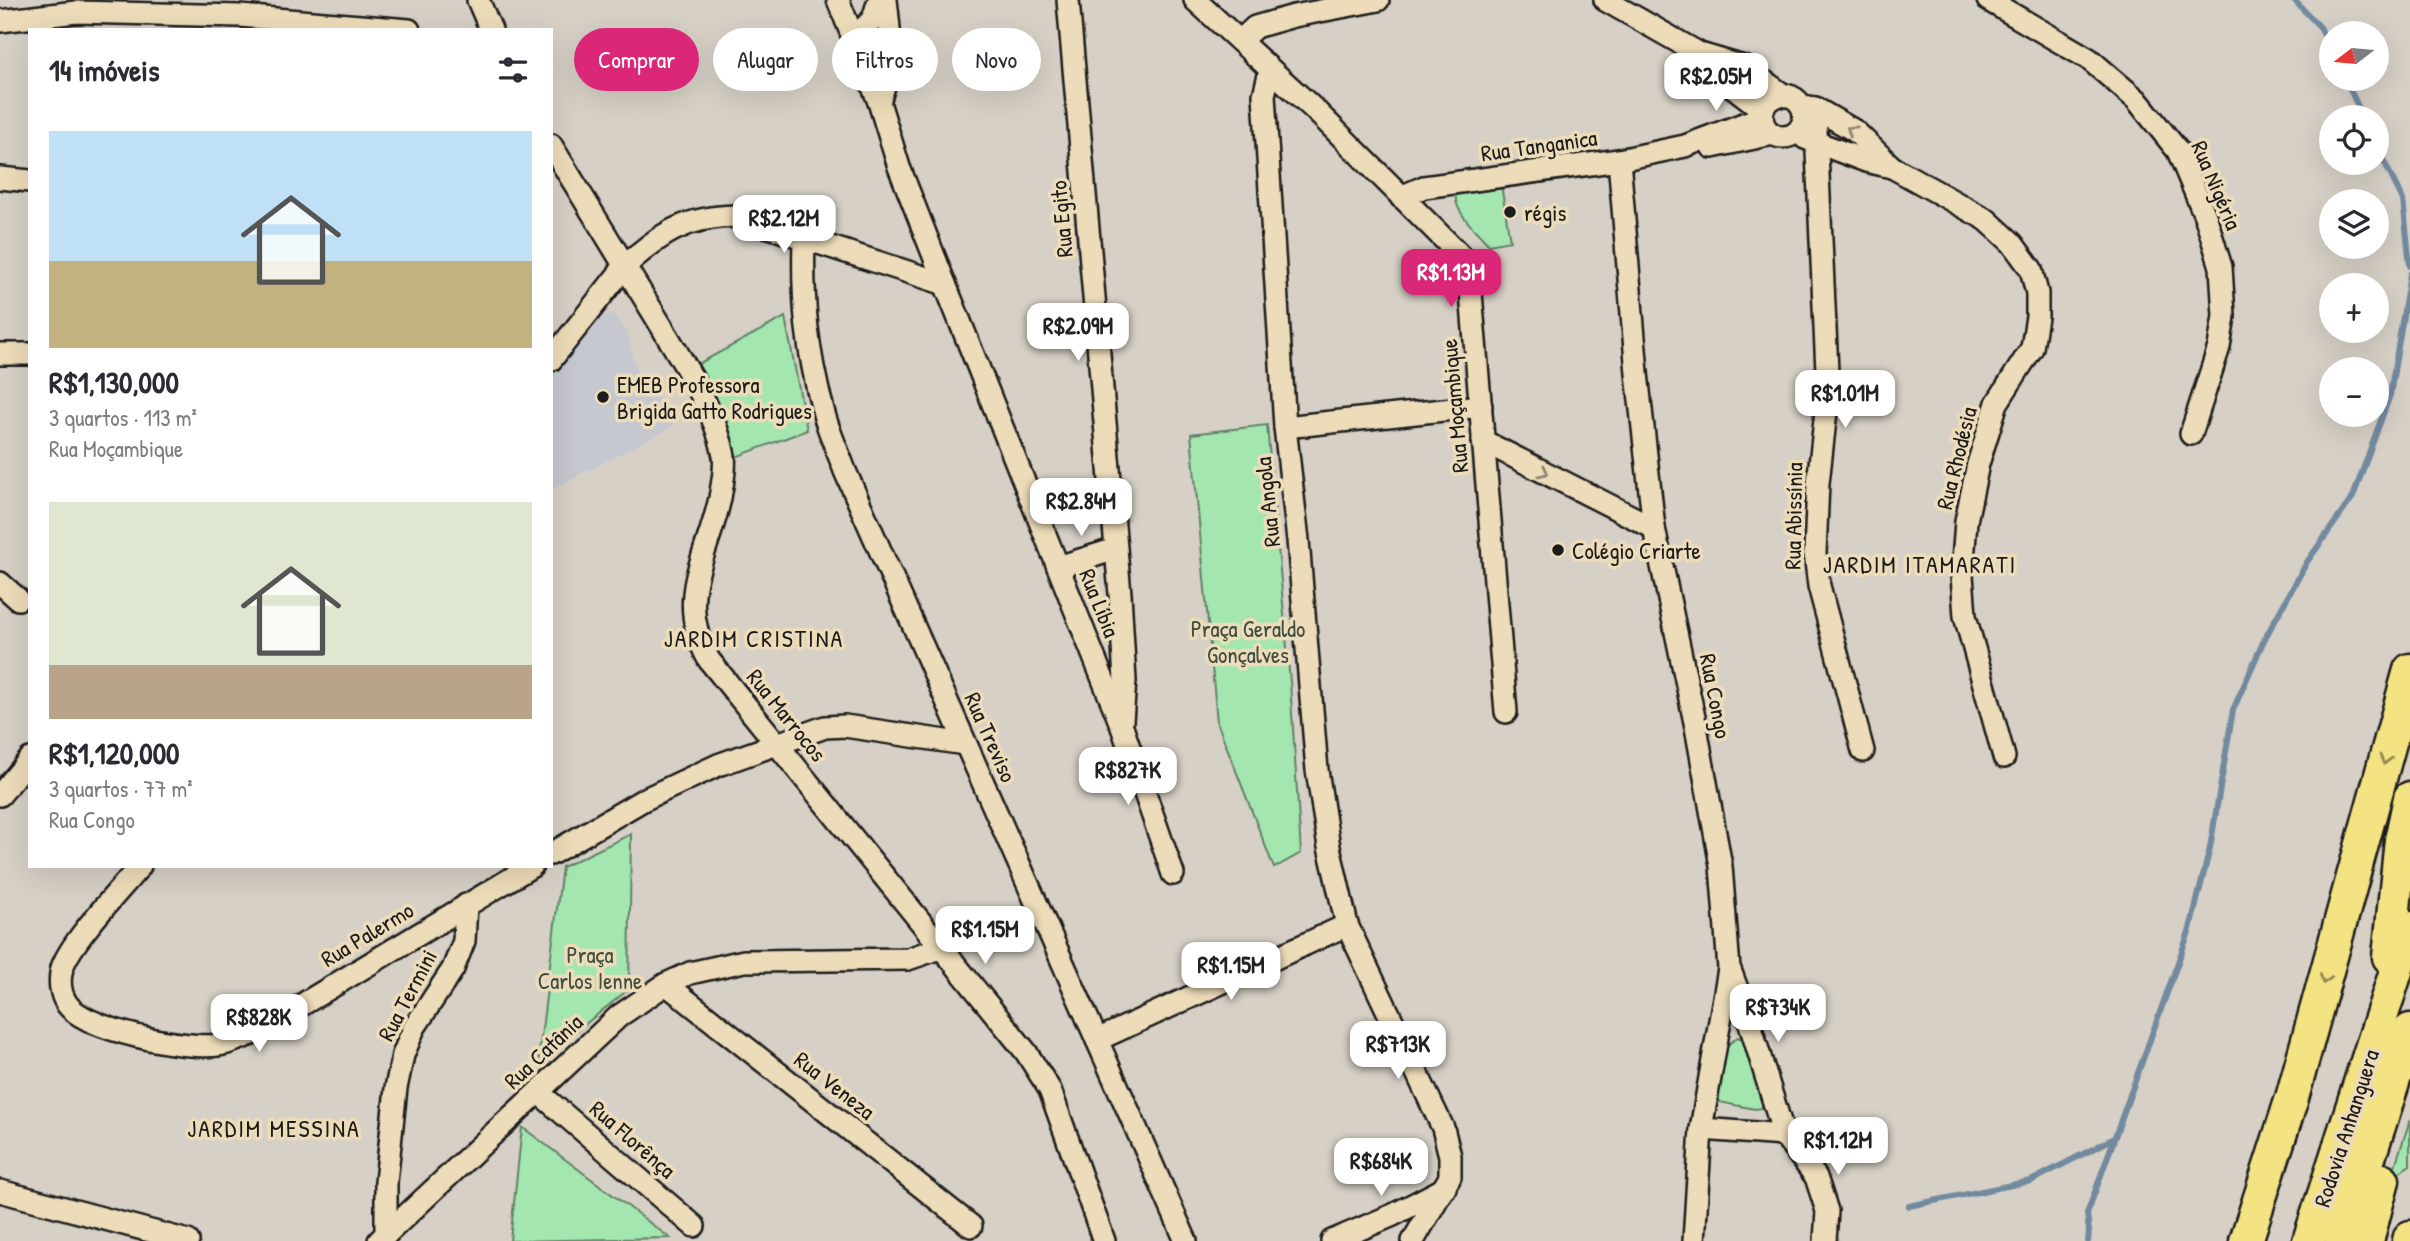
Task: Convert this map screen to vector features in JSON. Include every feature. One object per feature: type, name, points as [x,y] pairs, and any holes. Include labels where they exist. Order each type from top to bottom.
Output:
[{"type":"highway","points":[[2246,1241],[2292,1098],[2410,670]]},
{"type":"highway","points":[[2382,1014],[2401,840],[2410,798]]},
{"type":"highway","points":[[2382,1014],[2410,928]]},
{"type":"highway","name":"Rodovia Anhanguera","points":[[2309,1241],[2382,1014]]},
{"type":"highway","points":[[2367,1241],[2400,1114],[2405,1044]]},
{"type":"highway","name":"Rodovia Anhanguera","points":[[2342,1241],[2405,1044]]},
{"type":"highway","points":[[2226,1241],[2260,1151],[2292,1098]]},
{"type":"street","points":[[478,0],[490,28]]},
{"type":"street","name":"Rua Líbia","points":[[838,0],[850,28]]},
{"type":"street","points":[[864,28],[873,19],[879,0]]},
{"type":"street","points":[[879,103],[890,72],[891,42],[886,0]]},
{"type":"street","name":"Rua Egito","points":[[1068,0],[1116,549],[1125,681],[1122,727]]},
{"type":"street","name":"Rua Moçambique","points":[[1195,0],[1315,110],[1459,254],[1470,281],[1506,712]]},
{"type":"street","points":[[1240,41],[1255,27],[1378,0]]},
{"type":"street","points":[[1605,0],[1631,9],[1700,54],[1773,124],[1866,161],[1892,167]]},
{"type":"street","name":"Rua Nigéria","points":[[1988,0],[2089,59],[2137,100],[2178,151],[2206,218],[2221,267],[2224,316],[2219,347],[2191,434]]},
{"type":"street","points":[[0,21],[76,14],[240,16],[385,28]]},
{"type":"street","points":[[1700,54],[1744,67],[1801,103],[1855,131],[1892,167]]},
{"type":"street","name":"Rua Angola","points":[[1270,71],[1264,95],[1285,427],[1298,540],[1317,770],[1329,847],[1347,925],[1443,1128],[1450,1167],[1450,1177],[1445,1188]]},
{"type":"street","name":"Rua Líbia","points":[[874,91],[899,167],[1122,727],[1173,874]]},
{"type":"street","name":"Rua Tanganica","points":[[1401,197],[1424,187],[1619,160],[1685,146],[1773,124],[1772,99],[1801,103]]},
{"type":"street","points":[[1773,124],[1801,128],[1804,119],[1801,103]]},
{"type":"street","name":"Rua Abissínia","points":[[1801,103],[1815,140],[1828,393],[1818,483],[1815,553],[1819,586],[1863,751]]},
{"type":"street","name":"Rua Marrocos","points":[[553,148],[697,386],[724,457],[714,526],[698,568],[692,607],[697,639],[709,660],[776,744],[1027,1052],[1050,1090],[1104,1241]]},
{"type":"street","name":"Rua Congo","points":[[1619,160],[1637,373],[1654,528],[1696,727],[1721,866],[1729,969],[1702,1129],[1694,1241]]},
{"type":"street","name":"Rua Rhodésia","points":[[1892,167],[1987,220],[2012,243],[2031,269],[2037,293],[2037,317],[2032,348],[1997,403],[1978,464],[1966,521],[1962,575],[1965,616],[2004,757]]},
{"type":"street","points":[[0,178],[28,181]]},
{"type":"street","points":[[553,357],[625,266],[678,225],[709,216],[736,216],[945,284]]},
{"type":"street","name":"Rua Treviso","points":[[804,239],[802,288],[807,339],[823,413],[845,471],[1186,1241]]},
{"type":"street","points":[[0,354],[28,354]]},
{"type":"street","points":[[1285,427],[1481,406]]},
{"type":"street","points":[[1483,441],[1654,528]]},
{"type":"street","points":[[1058,567],[1116,549]]},
{"type":"street","points":[[0,583],[18,599]]},
{"type":"street","points":[[553,854],[643,800],[718,765],[825,727],[845,726],[965,744]]},
{"type":"street","points":[[0,795],[28,761]]},
{"type":"street","name":"Rua Palermo","points":[[138,868],[70,951],[62,969],[62,994],[68,1006],[97,1024],[153,1040],[184,1045],[220,1045],[255,1033],[529,868]]},
{"type":"street","name":"Rua Termini","points":[[383,1238],[396,1088],[403,1055],[414,1028],[453,969],[464,941],[466,905]]},
{"type":"street","points":[[1097,1040],[1347,925]]},
{"type":"street","name":"Rua Catânia","points":[[383,1238],[619,1016],[666,984],[690,973],[744,961],[908,959],[943,947]]},
{"type":"street","points":[[1729,969],[1749,1021],[1784,1135],[1816,1177],[1826,1211],[1825,1241]]},
{"type":"street","name":"Rua Veneza","points":[[666,984],[971,1226]]},
{"type":"street","name":"Rua Florênça","points":[[538,1092],[694,1226]]},
{"type":"street","points":[[1702,1129],[1784,1135]]},
{"type":"street","points":[[1332,1241],[1393,1215],[1445,1188]]},
{"type":"street","points":[[1413,1241],[1445,1188]]},
{"type":"street","points":[[0,1191],[188,1241]]},
{"type":"shaded area","name":"EMEB Professora Brigida Gatto Rodrigues","points":[[613,314],[627,331],[635,368],[675,425],[553,489],[553,367],[595,316]]},
{"type":"green space","points":[[1500,178],[1510,241],[1489,245],[1462,213],[1456,192]]},
{"type":"green space","points":[[785,317],[807,430],[733,458],[698,364]]},
{"type":"green space","name":"Praça Geraldo Gonçalves","points":[[1267,425],[1290,682],[1301,853],[1274,868],[1217,722],[1191,434]]},
{"type":"green space","name":"Praça Carlos Ienne","points":[[631,834],[629,989],[538,1062],[562,867]]},
{"type":"green space","points":[[1738,1037],[1745,1040],[1762,1091],[1762,1108],[1719,1102],[1716,1088],[1725,1047]]},
{"type":"green space","points":[[2410,1120],[2410,1165],[2391,1178]]},
{"type":"green space","points":[[522,1127],[670,1238],[510,1241]]},
{"type":"waterway","points":[[2294,0],[2319,26]]},
{"type":"waterway","points":[[2351,91],[2357,105]]},
{"type":"waterway","points":[[2389,171],[2403,200],[2410,266]]},
{"type":"waterway","points":[[2088,1241],[2087,1214],[2190,929],[2210,848],[2233,710],[2264,640],[2307,562],[2353,497],[2390,395],[2410,274]]},
{"type":"waterway","points":[[1909,1206],[2031,1181],[2114,1138]]},
{"type":"place","name":"régis","points":[[1510,212]]},
{"type":"place","name":"EMEB Professora Brigida Gatto Rodrigues","points":[[603,397]]},
{"type":"place","name":"Colégio Criarte","points":[[1558,550]]},
{"type":"district","name":"JARDIM ITAMARATI","points":[[1920,564]]},
{"type":"district","name":"JARDIM CRISTINA","points":[[754,638]]},
{"type":"district","name":"JARDIM MESSINA","points":[[274,1128]]}]
